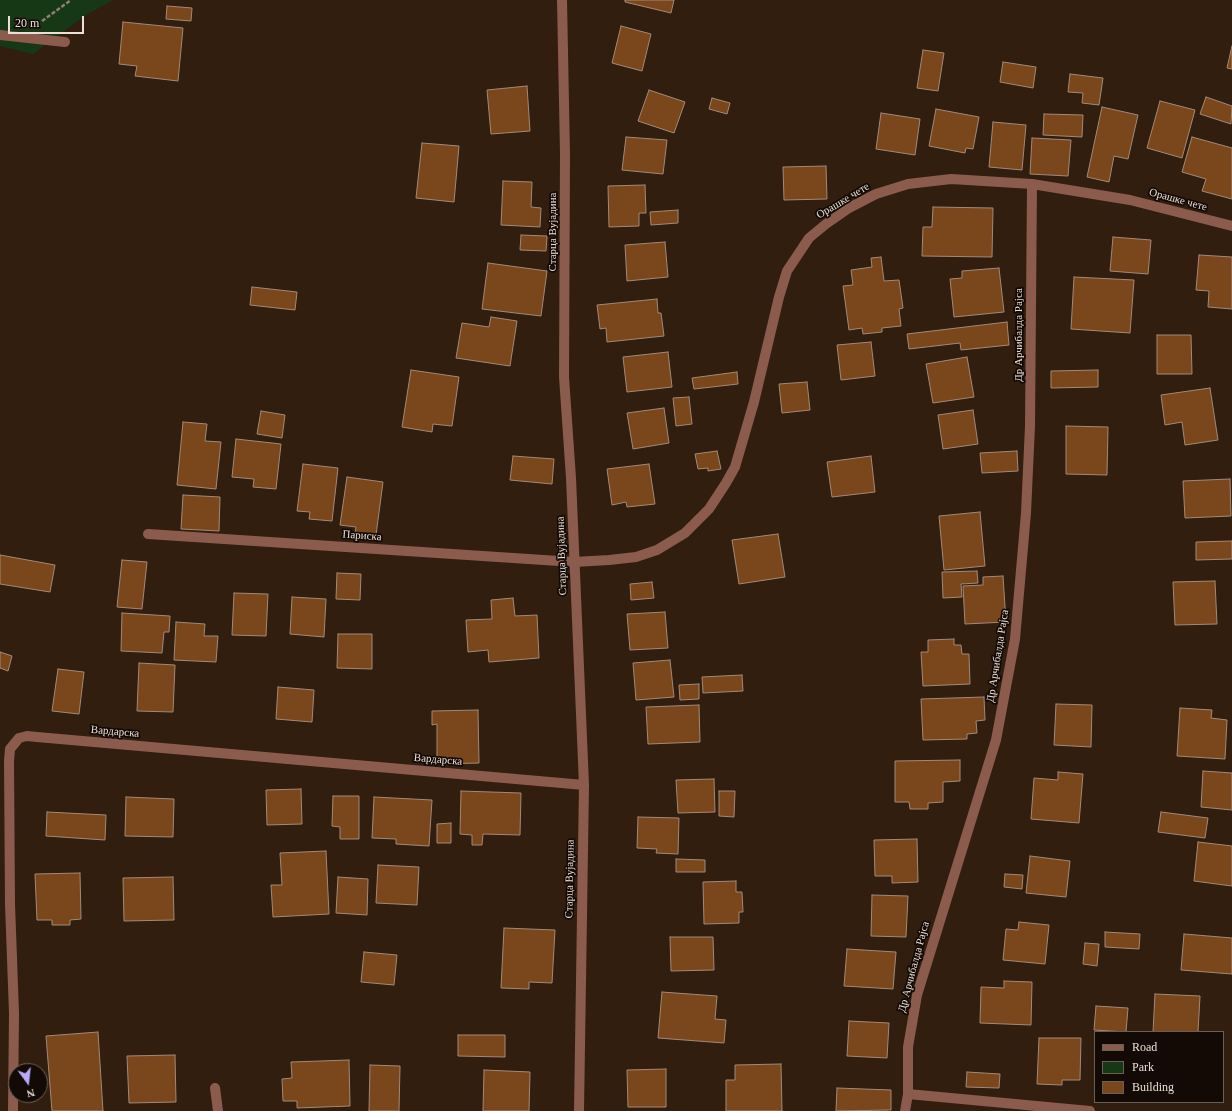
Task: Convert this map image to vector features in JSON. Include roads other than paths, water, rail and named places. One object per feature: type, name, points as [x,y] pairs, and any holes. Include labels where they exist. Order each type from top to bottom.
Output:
[{"type":"street","name":"Старца Вујадина","points":[[562,0],[565,154],[564,377],[584,785],[579,1111]]},
{"type":"street","points":[[0,35],[65,42]]},
{"type":"street","name":"Орашке чете","points":[[574,562],[629,558],[657,550],[685,533],[709,509],[735,467],[754,402],[779,297],[787,271],[809,238],[826,224],[876,194],[908,184],[951,179],[1032,184],[1130,200],[1232,226]]},
{"type":"street","name":"Др Арчибалда Рајса","points":[[905,1111],[908,1094],[908,1047],[917,995],[996,740],[1015,640],[1026,513],[1030,426],[1032,184]]},
{"type":"street","name":"Париска","points":[[148,534],[574,562]]},
{"type":"street","name":"Вардарска","points":[[13,1111],[14,1013],[10,904],[9,761],[10,749],[19,738],[27,736],[584,785]]},
{"type":"street","points":[[215,1088],[218,1111]]},
{"type":"street","points":[[908,1094],[1090,1111]]}]
